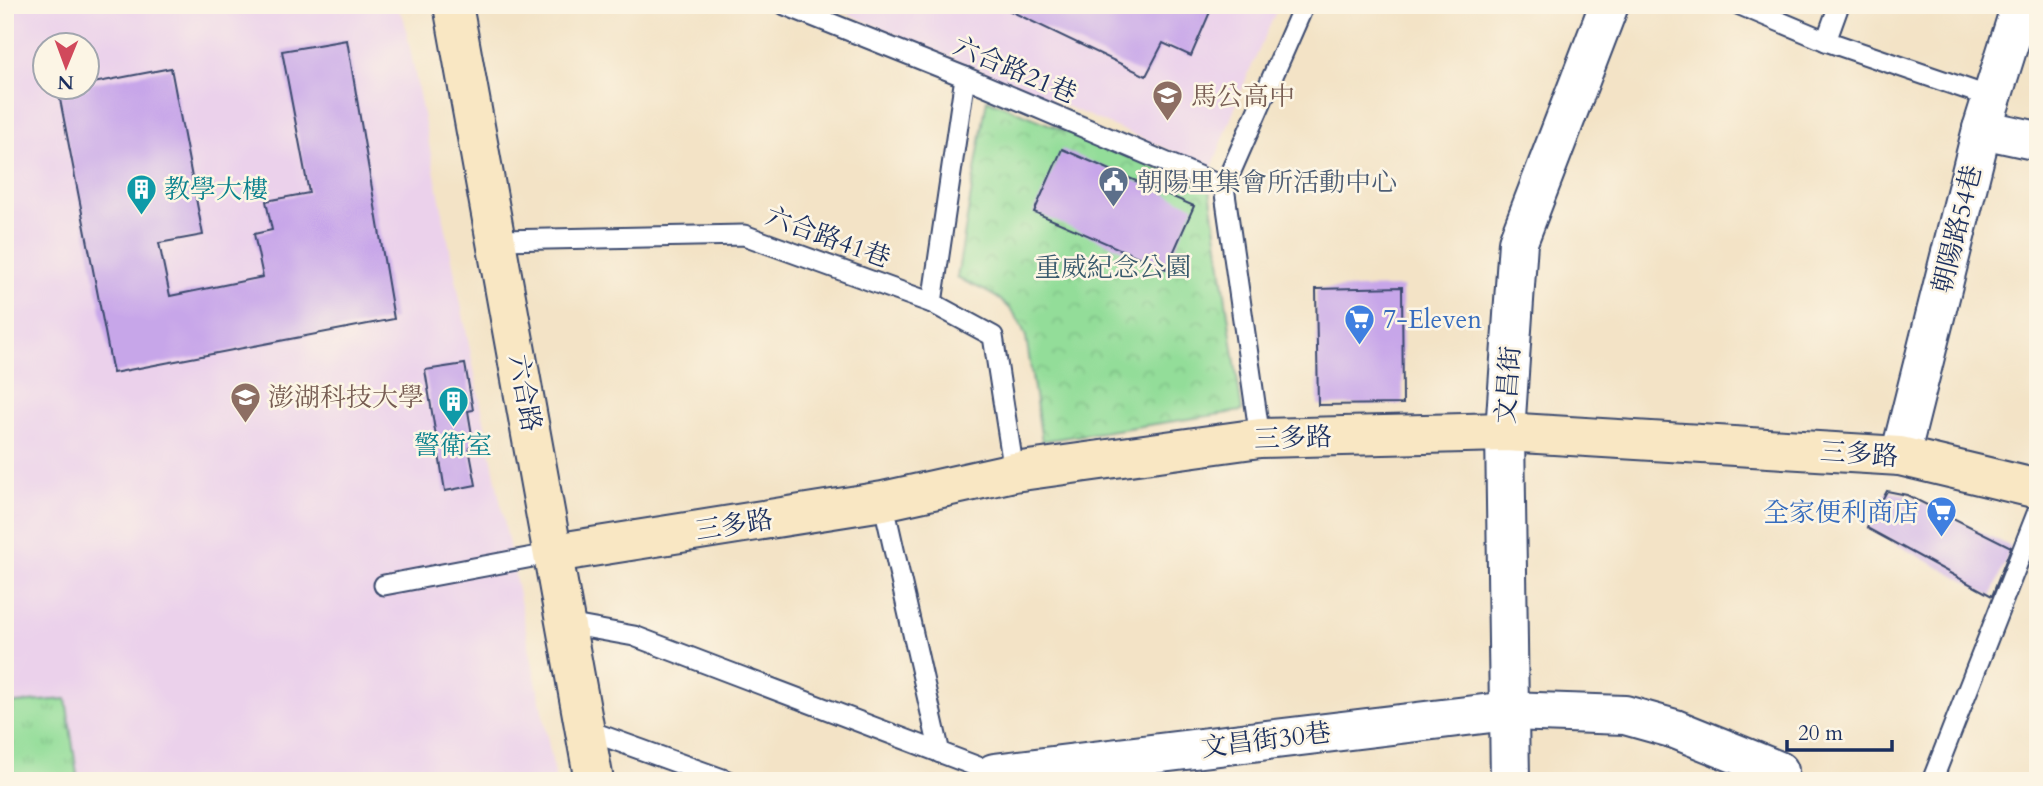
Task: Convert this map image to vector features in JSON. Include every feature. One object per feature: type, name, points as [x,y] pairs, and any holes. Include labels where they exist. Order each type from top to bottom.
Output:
[{"type":"street","name":"六合路","points":[[453,5],[594,781]]},
{"type":"street","name":"文昌街","points":[[1510,781],[1505,432],[1518,242],[1609,5]]},
{"type":"street","name":"朝陽路54巷","points":[[1900,456],[1987,113],[2021,5]]},
{"type":"street","points":[[1987,113],[2038,141]]},
{"type":"street","name":"三多路","points":[[554,553],[883,501],[1014,472],[1259,438],[1505,432],[1900,456],[2038,489]]},
{"type":"street","name":"文昌街30巷","points":[[990,777],[1508,711],[1625,715],[1675,729],[1779,771]]},
{"type":"lane","name":"六合路21巷","points":[[785,5],[965,77],[1224,187]]},
{"type":"lane","points":[[1259,438],[1224,187],[1304,5]]},
{"type":"lane","points":[[1740,5],[1987,113]]},
{"type":"lane","points":[[1826,41],[1839,5]]},
{"type":"lane","points":[[932,303],[965,77]]},
{"type":"lane","name":"六合路41巷","points":[[497,240],[744,235],[932,303],[993,336],[1014,472]]},
{"type":"lane","points":[[883,501],[940,752]]},
{"type":"lane","points":[[1932,781],[2038,511]]},
{"type":"lane","points":[[384,585],[554,553]]},
{"type":"lane","points":[[567,624],[634,636],[940,752],[990,777]]},
{"type":"lane","points":[[584,729],[728,781]]},
{"type":"shaded area","name":"澎湖科技大學","points":[[5,5],[395,5],[404,19],[556,781],[5,781]]},
{"type":"shaded area","name":"馬公高中","points":[[827,5],[1279,5],[1246,79],[1212,168]]},
{"type":"green space","name":"重威紀念公園","points":[[987,99],[1210,190],[1242,411],[1042,441],[1026,337],[1021,324],[999,299],[957,278]]},
{"type":"green space","points":[[66,699],[78,781],[9,781],[5,761],[5,704]]},
{"type":"building","points":[[998,5],[1213,5],[1191,56],[1163,43],[1146,76]]},
{"type":"building","name":"教學大樓","points":[[347,40],[394,319],[113,373],[61,102],[102,102],[102,81],[171,68],[203,235],[159,243],[170,296],[263,277],[254,234],[272,230],[266,201],[309,193],[282,51]]},
{"type":"building","name":"朝陽里集會所活動中心","points":[[1062,149],[1194,206],[1166,269],[1034,212]]},
{"type":"building","name":"7-Eleven","points":[[1402,287],[1403,404],[1318,405],[1316,289]]},
{"type":"building","name":"警衛室","points":[[465,364],[473,410],[468,411],[474,447],[469,448],[476,485],[445,491],[425,370]]},
{"type":"building","name":"全家便利商店","points":[[1887,491],[1907,495],[2011,547],[1992,596],[1867,528]]},
{"type":"place","name":"馬公高中","points":[[1168,123]]},
{"type":"place","name":"朝陽里集會所活動中心","points":[[1114,209]]},
{"type":"place","name":"教學大樓","points":[[141,216]]},
{"type":"place","name":"7-Eleven","points":[[1360,346]]},
{"type":"place","name":"澎湖科技大學","points":[[245,424]]},
{"type":"place","name":"警衛室","points":[[453,429]]},
{"type":"place","name":"全家便利商店","points":[[1942,539]]}]
